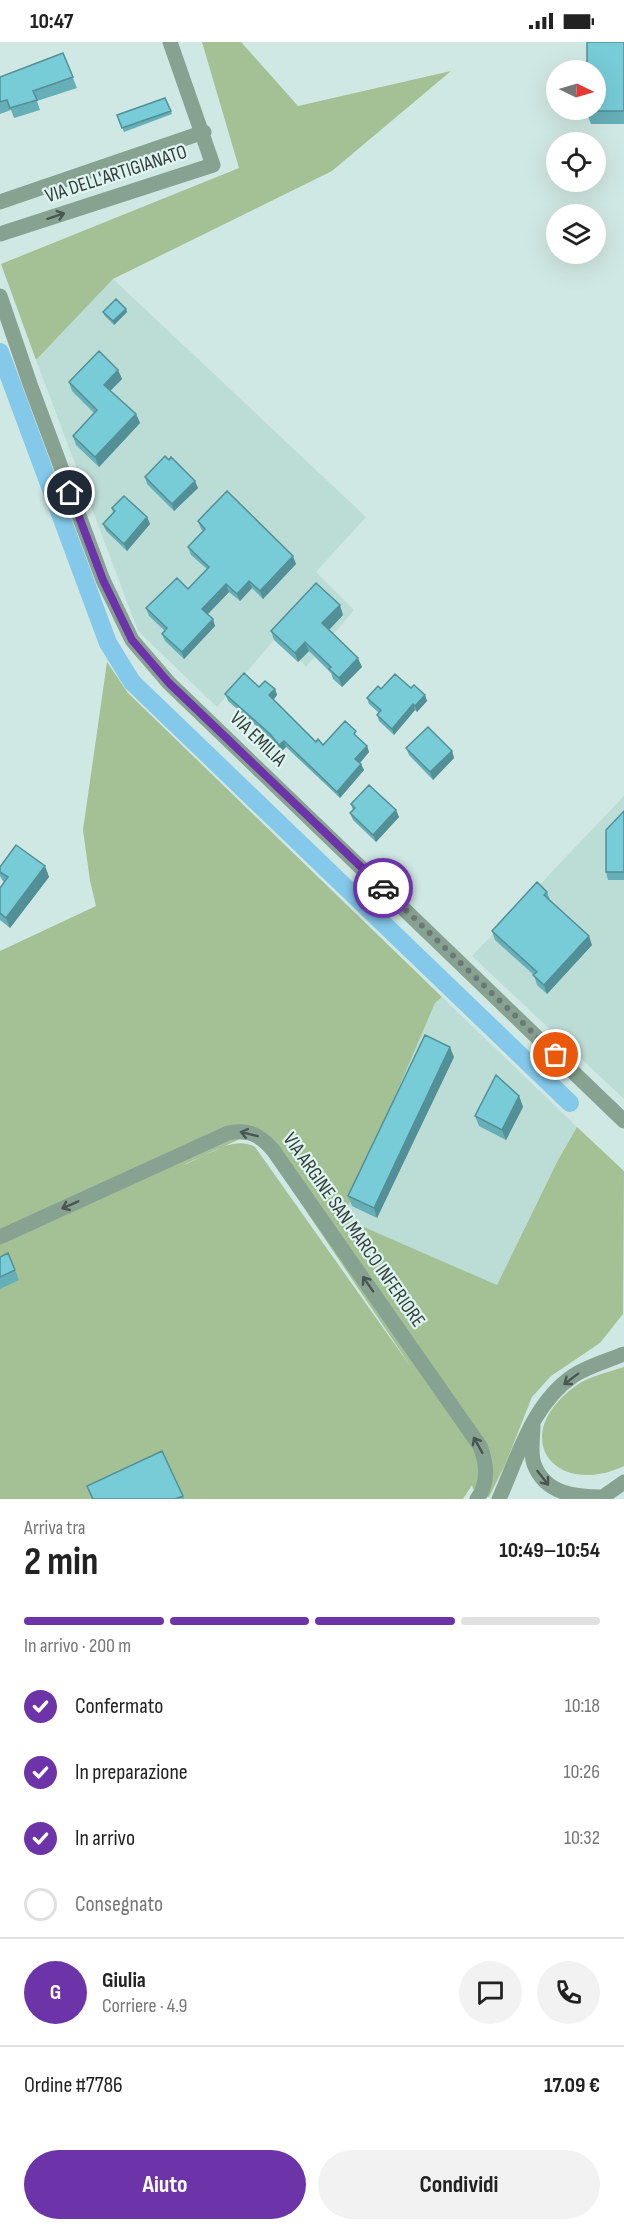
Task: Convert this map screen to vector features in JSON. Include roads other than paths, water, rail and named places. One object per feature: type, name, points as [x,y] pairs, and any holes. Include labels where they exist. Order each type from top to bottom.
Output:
[{"type":"street","name":"VIA DELL'ARTIGIANATO","points":[[0,234],[213,165],[204,132],[170,42]]},
{"type":"street","name":"VIA DELL'ARTIGIANATO","points":[[0,202],[204,132]]},
{"type":"street","name":"VIA EMILIA","points":[[0,296],[30,384],[103,580],[132,640],[169,683],[624,1121]]},
{"type":"street","name":"VIA ARGINE SAN MARCO INFERIORE","points":[[0,1237],[228,1133],[240,1131],[253,1133],[273,1150],[480,1446],[485,1457],[486,1474],[482,1492],[477,1499]]},
{"type":"street","points":[[609,1360],[624,1343]]},
{"type":"street","points":[[499,1499],[520,1449],[543,1405],[572,1377],[624,1354]]},
{"type":"street","points":[[533,1422],[533,1463],[549,1485],[571,1496],[601,1498],[624,1482]]},
{"type":"waterway","points":[[0,352],[108,643],[132,682],[570,1103]]}]
